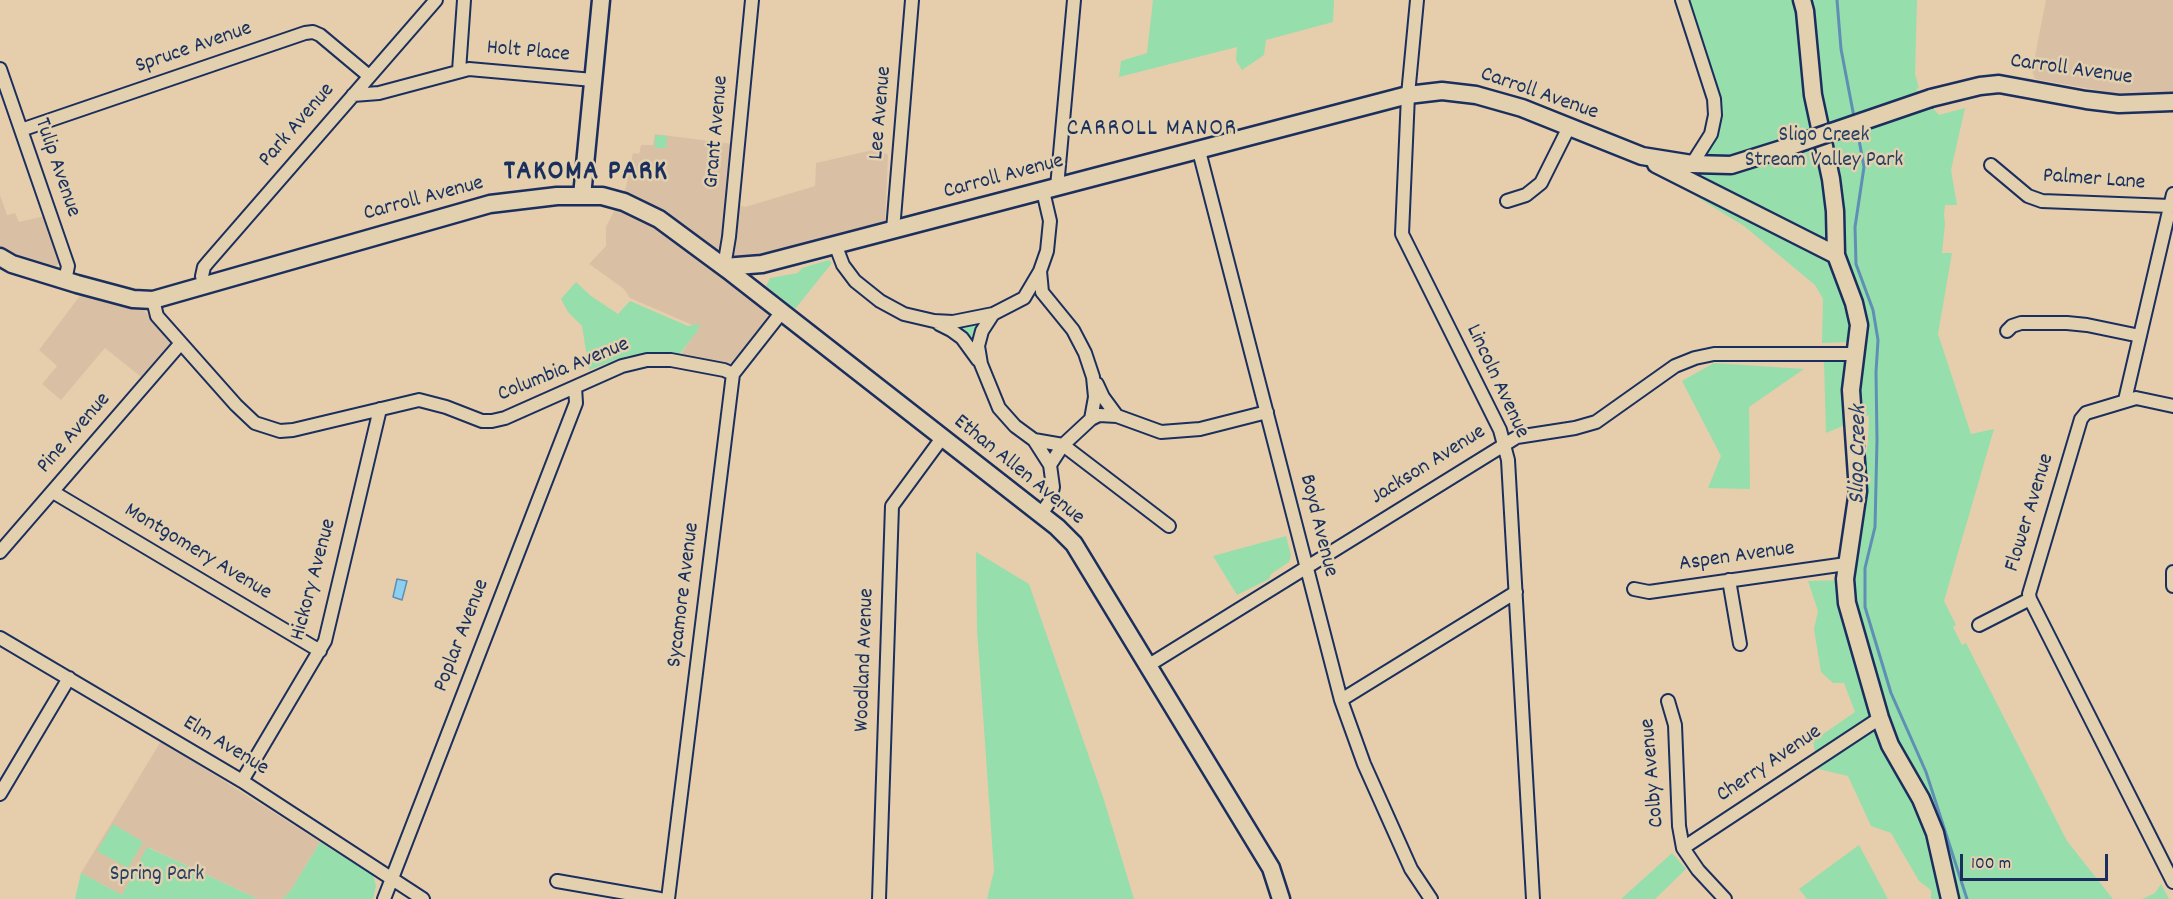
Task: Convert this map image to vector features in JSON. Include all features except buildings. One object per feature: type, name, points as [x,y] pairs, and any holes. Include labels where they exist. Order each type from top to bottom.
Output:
[{"type":"main road","points":[[582,196],[601,0]]},
{"type":"main road","points":[[1802,0],[1813,95],[1831,178],[1835,211],[1836,255],[1854,303],[1859,325],[1851,390],[1858,490],[1846,564],[1847,603],[1890,745],[1921,800],[1935,833],[1950,899]]},
{"type":"main road","name":"Carroll Avenue","points":[[0,257],[12,264],[65,281],[133,299],[153,300],[489,204],[602,196],[624,202],[659,219],[724,267],[762,264],[1408,95],[1442,91],[1476,94],[1522,108],[1642,156],[1692,164],[1731,165],[1931,98],[1999,84],[2119,104],[2173,102]]},
{"type":"main road","points":[[1642,156],[1836,255]]},
{"type":"main road","name":"Ethan Allen Avenue","points":[[724,267],[1041,514],[1074,544],[1271,868],[1281,899]]},
{"type":"street","name":"Park Avenue","points":[[204,284],[202,276],[204,267],[436,0]]},
{"type":"street","points":[[459,71],[464,0]]},
{"type":"street","name":"Grant Avenue","points":[[724,267],[730,230],[752,0]]},
{"type":"street","name":"Lee Avenue","points":[[893,230],[912,0]]},
{"type":"street","points":[[1024,298],[1040,271],[1047,251],[1050,189],[1074,0]]},
{"type":"street","name":"Lincoln Avenue","points":[[1417,0],[1408,95],[1402,234],[1500,430],[1509,460],[1533,899]]},
{"type":"street","points":[[1682,0],[1714,99],[1715,115],[1711,134],[1692,164]]},
{"type":"street","name":"Spruce Avenue","points":[[21,130],[313,32],[320,34],[369,76]]},
{"type":"street","name":"Tulip Avenue","points":[[0,69],[68,266],[65,281]]},
{"type":"street","name":"Holt Place","points":[[352,96],[379,93],[469,69],[593,80]]},
{"type":"street","points":[[1508,201],[1526,195],[1541,183],[1569,127]]},
{"type":"street","name":"Boyd Avenue","points":[[1199,151],[1341,700],[1364,764],[1411,869],[1431,899]]},
{"type":"street","name":"Palmer Lane","points":[[1991,165],[2028,196],[2042,201],[2172,200]]},
{"type":"street","points":[[2172,200],[2167,246],[2140,336],[2125,400],[2136,398],[2173,405]]},
{"type":"street","points":[[835,244],[843,266],[855,280],[880,301],[904,314],[934,321],[953,322],[993,314],[1024,298],[1038,299],[1055,310]]},
{"type":"street","points":[[1040,271],[1042,292],[1073,330],[1103,397],[1118,416]]},
{"type":"street","name":"Columbia Avenue","points":[[153,300],[157,316],[236,405],[255,423],[280,431],[294,430],[419,400],[446,407],[482,421],[492,421],[505,418],[622,366],[647,360],[671,360],[724,370],[733,374]]},
{"type":"street","points":[[733,374],[781,313]]},
{"type":"street","points":[[993,314],[982,331],[978,346],[981,364],[999,408],[1015,426],[1034,440],[1050,465],[1053,487],[1050,501],[1041,514]]},
{"type":"street","points":[[934,321],[962,338],[981,364]]},
{"type":"street","points":[[2007,331],[2012,326],[2021,323],[2067,323],[2087,324],[2140,336]]},
{"type":"street","name":"Pine Avenue","points":[[0,552],[181,343]]},
{"type":"street","name":"Jackson Avenue","points":[[1149,665],[1517,437],[1575,428],[1596,422],[1675,366],[1714,354],[1856,354]]},
{"type":"street","name":"Sycamore Avenue","points":[[668,899],[733,374]]},
{"type":"street","points":[[1091,419],[1095,398],[1093,377]]},
{"type":"street","name":"Poplar Avenue","points":[[384,899],[576,403],[574,387]]},
{"type":"street","name":"Flower Avenue","points":[[2125,400],[2086,413],[2081,419],[2029,594],[2173,882]]},
{"type":"street","name":"Hickory Avenue","points":[[242,781],[325,641],[380,409]]},
{"type":"street","points":[[1050,465],[1065,442],[1091,419],[1100,415],[1118,416],[1161,432],[1200,429],[1267,412]]},
{"type":"street","name":"Woodland Avenue","points":[[879,899],[892,506],[942,438]]},
{"type":"street","points":[[1034,440],[1065,442],[1169,526]]},
{"type":"street","name":"Montgomery Avenue","points":[[52,492],[320,651]]},
{"type":"street","name":"Aspen Avenue","points":[[1634,589],[1649,592],[1846,564]]},
{"type":"street","points":[[2173,572],[2173,586]]},
{"type":"street","points":[[1729,580],[1740,644]]},
{"type":"street","points":[[1341,700],[1516,592]]},
{"type":"street","points":[[1979,626],[2030,599]]},
{"type":"street","name":"Elm Avenue","points":[[0,638],[242,781],[423,899]]},
{"type":"street","points":[[0,794],[69,678]]},
{"type":"street","name":"Colby Avenue","points":[[1668,701],[1675,725],[1679,826],[1683,848],[1698,870],[1725,899]]},
{"type":"street","name":"Cherry Avenue","points":[[1683,848],[1880,718]]},
{"type":"street","points":[[556,881],[660,899]]},
{"type":"shaded area","points":[[2046,0],[2173,0],[2173,93],[2125,95],[2035,79],[2032,71]]},
{"type":"shaded area","points":[[655,134],[733,144],[728,202],[745,207],[815,186],[816,163],[877,149],[888,155],[885,221],[760,256],[736,256],[721,277],[768,310],[768,317],[731,365],[681,354],[696,331],[690,324],[630,298],[624,289],[589,264],[606,246],[606,227],[626,187],[633,153],[639,154],[641,145],[653,145]]},
{"type":"shaded area","points":[[0,195],[7,215],[15,213],[19,222],[44,216],[60,262],[56,266],[49,268],[16,257],[0,247]]},
{"type":"shaded area","points":[[82,293],[139,305],[172,341],[141,377],[105,348],[61,400],[42,384],[57,366],[39,350]]},
{"type":"shaded area","points":[[161,741],[320,842],[291,890],[282,899],[258,899],[148,847],[122,895],[81,873]]},
{"type":"green space","points":[[1153,0],[1334,0],[1333,22],[1266,40],[1264,55],[1242,70],[1236,60],[1237,47],[1119,77],[1121,61],[1147,53]]},
{"type":"green space","name":"Sligo Creek Stream Valley Park","points":[[1683,0],[1917,0],[1915,74],[1919,88],[1916,89],[1939,115],[1965,108],[1951,170],[1957,205],[1945,205],[1942,253],[1952,253],[1938,334],[1971,434],[1994,429],[1944,601],[1956,625],[1953,627],[1962,645],[1966,643],[2067,841],[2113,899],[1931,899],[1931,890],[1919,881],[1891,833],[1871,826],[1848,776],[1818,769],[1813,741],[1855,712],[1844,683],[1833,683],[1821,672],[1814,629],[1818,611],[1808,581],[1847,580],[1868,441],[1869,415],[1826,433],[1824,361],[1851,362],[1850,342],[1822,343],[1823,299],[1815,285],[1744,226],[1686,190],[1716,129]]},
{"type":"green space","points":[[655,135],[667,136],[666,148],[655,148]]},
{"type":"green space","points":[[829,260],[832,263],[795,309],[766,286],[770,278],[798,273],[802,268]]},
{"type":"green space","points":[[576,282],[591,296],[618,314],[630,301],[688,326],[700,324],[698,330],[679,355],[659,353],[627,356],[589,370],[582,326],[568,312],[561,299]]},
{"type":"green space","points":[[980,321],[981,324],[974,341],[958,328],[960,323]]},
{"type":"green space","points":[[1714,363],[1804,369],[1749,407],[1750,489],[1708,488],[1721,456],[1682,381]]},
{"type":"green space","points":[[1286,536],[1291,555],[1289,562],[1271,574],[1269,579],[1237,595],[1213,556]]},
{"type":"green space","points":[[976,552],[1029,584],[1104,800],[1134,899],[987,899],[994,871],[977,629]]},
{"type":"green space","points":[[113,824],[143,842],[128,868],[97,851]]},
{"type":"green space","points":[[320,842],[373,875],[376,886],[373,899],[282,899],[291,890]]},
{"type":"green space","points":[[1859,845],[1888,899],[1807,899],[1799,889]]},
{"type":"green space","name":"Spring Park","points":[[147,847],[258,899],[75,899],[81,873],[122,895]]},
{"type":"green space","points":[[1672,853],[1686,869],[1655,899],[1621,899]]},
{"type":"green space","points":[[2161,884],[2169,899],[2142,899],[2155,893]]},
{"type":"water","points":[[397,579],[407,581],[402,600],[393,597]]},
{"type":"waterway","name":"Sligo Creek","points":[[1837,0],[1841,49],[1854,117]]},
{"type":"waterway","name":"Sligo Creek","points":[[1857,129],[1864,167],[1855,227],[1856,264],[1873,310],[1878,340],[1875,527],[1865,568],[1865,607],[1891,693],[1926,772],[1967,899]]},
{"type":"district","name":"CARROLL MANOR","points":[[1152,131]]},
{"type":"district","name":"TAKOMA PARK","points":[[586,174]]}]
